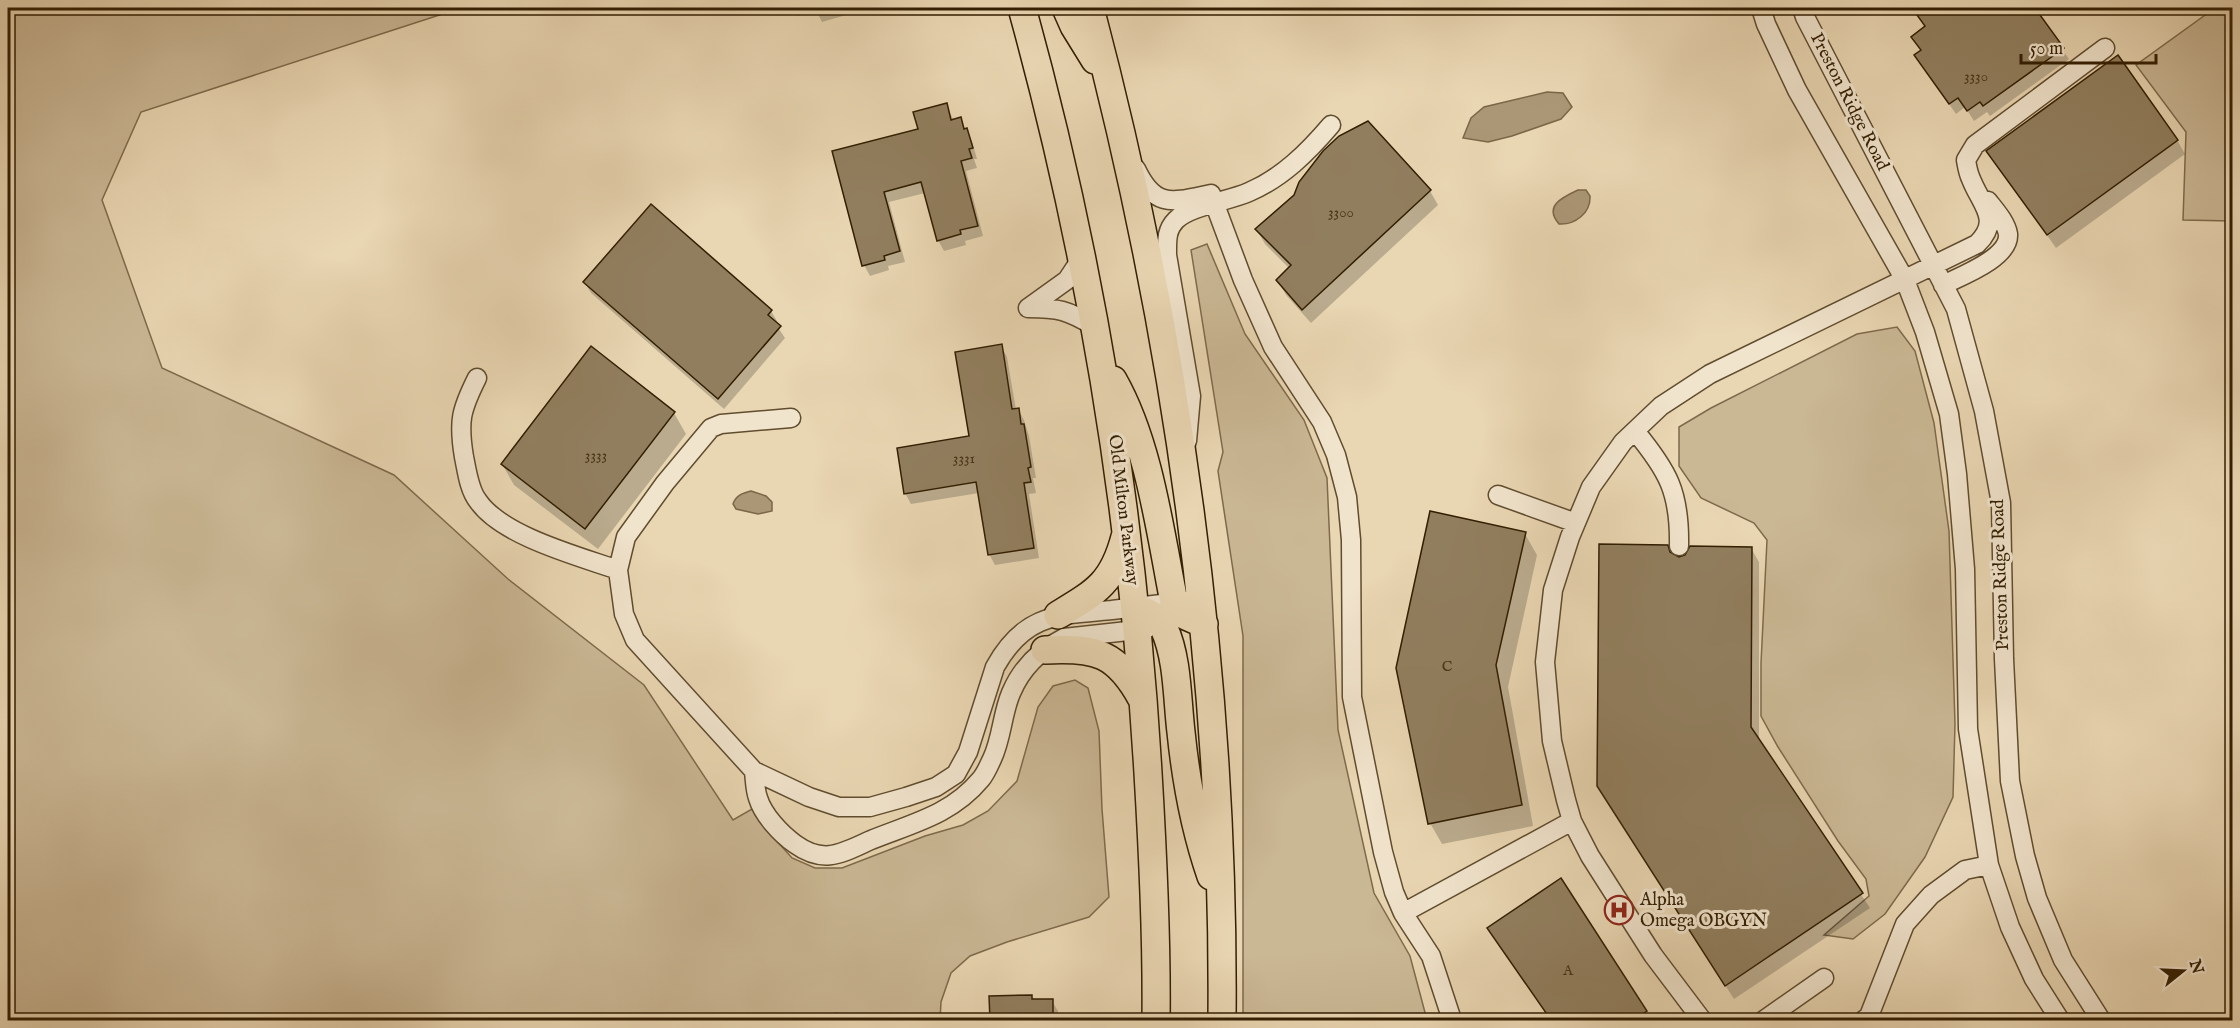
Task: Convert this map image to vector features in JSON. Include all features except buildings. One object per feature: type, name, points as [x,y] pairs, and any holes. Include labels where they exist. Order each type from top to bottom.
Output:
[{"type":"highway","name":"Old Milton Parkway","points":[[1022,8],[1053,129],[1081,259],[1145,622],[1144,703],[1155,890],[1156,1020]]},
{"type":"highway","points":[[1066,8],[1074,26],[1110,84]]},
{"type":"highway","points":[[1090,8],[1124,144],[1169,367],[1185,467],[1203,612],[1212,720],[1222,906],[1222,1020]]},
{"type":"highway","points":[[1099,355],[1125,400],[1148,475],[1174,602],[1186,616],[1203,612]]},
{"type":"highway","points":[[1058,615],[1091,594],[1109,578],[1127,530]]},
{"type":"highway","points":[[1145,622],[1173,661],[1184,760],[1200,846],[1222,906]]},
{"type":"highway","points":[[1045,650],[1086,650],[1099,653],[1125,671],[1144,703]]},
{"type":"street","name":"Preston Ridge Road","points":[[1761,8],[1766,24],[1797,90],[1905,280],[1925,332],[1949,414],[1957,474],[1965,569],[1968,729],[1989,865],[2015,938],[2034,979],[2060,1020]]},
{"type":"street","name":"Preston Ridge Road","points":[[1803,8],[1805,16],[1956,309],[1984,411],[2001,503],[2004,659],[2010,781],[2025,856],[2037,898],[2063,960],[2102,1020]]},
{"type":"street","points":[[1702,1020],[1653,955],[1590,856],[1572,821],[1552,741],[1545,662],[1553,590],[1576,523],[1591,487],[1623,442],[1660,406],[1710,374],[1977,244],[1988,231],[1989,216],[1970,178],[1965,160],[1975,145],[2105,48]]},
{"type":"street","points":[[1124,144],[1144,186],[1155,197],[1170,200],[1213,199],[1250,192],[1284,171],[1308,152],[1330,125]]},
{"type":"street","points":[[1943,285],[1993,259],[2001,252],[2007,240],[2005,226],[1970,178]]},
{"type":"street","points":[[1185,467],[1191,396],[1167,255],[1167,233],[1176,220],[1213,199]]},
{"type":"street","points":[[1213,199],[1243,280],[1273,347],[1322,422],[1336,455],[1347,497],[1351,540],[1352,697],[1383,852],[1394,892],[1403,913],[1431,956],[1452,1020]]},
{"type":"street","points":[[1081,259],[1067,280],[1029,308],[1054,308],[1069,311],[1094,326]]},
{"type":"street","points":[[477,378],[465,402],[460,423],[468,476],[477,500],[493,518],[518,532],[618,570]]},
{"type":"street","points":[[791,418],[721,424],[711,428],[664,483],[626,537],[618,570],[624,614],[635,640],[754,771],[809,797],[839,807],[870,807],[936,787],[956,774],[968,752],[995,667],[1002,654],[1024,631],[1034,624],[1058,615],[1145,622],[1174,602]]},
{"type":"street","points":[[1635,431],[1661,463],[1672,487],[1678,515],[1679,546]]},
{"type":"street","points":[[1498,495],[1576,523]]},
{"type":"street","points":[[754,771],[758,799],[773,824],[793,843],[809,854],[827,857],[844,852],[957,804],[983,777],[998,747],[1011,694],[1025,667],[1045,650],[1064,638],[1203,612]]},
{"type":"street","points":[[1403,913],[1572,821]]},
{"type":"street","points":[[1864,1020],[1869,1016],[1905,924],[1931,895],[1965,870],[1989,865]]},
{"type":"street","points":[[1764,1020],[1824,978]]},
{"type":"shaded area","points":[[8,8],[461,8],[141,112],[102,200],[162,368],[394,475],[508,579],[644,685],[733,820],[752,809],[766,829],[792,858],[815,868],[842,868],[925,836],[963,825],[988,811],[1017,781],[1038,707],[1053,686],[1075,680],[1088,688],[1099,731],[1109,897],[1089,917],[970,956],[951,973],[941,1002],[940,1020],[859,1020],[837,1013],[806,1020],[8,1020]]},
{"type":"shaded area","points":[[2215,8],[2232,8],[2232,221],[2183,220],[2186,132],[2136,65]]},
{"type":"shaded area","points":[[1547,92],[1563,93],[1572,107],[1561,119],[1488,142],[1463,138],[1471,118],[1484,107]]},
{"type":"shaded area","points":[[1578,190],[1586,190],[1590,196],[1588,208],[1576,220],[1559,224],[1553,212],[1554,207],[1561,199]]},
{"type":"shaded area","points":[[1207,244],[1245,334],[1304,420],[1327,478],[1338,730],[1374,893],[1410,956],[1427,1020],[1243,1020],[1243,636],[1218,471],[1223,452],[1191,250]]},
{"type":"shaded area","points":[[1897,327],[1915,351],[1934,423],[1949,531],[1955,724],[1953,797],[1925,857],[1885,914],[1853,939],[1824,935],[1869,896],[1866,879],[1838,841],[1761,716],[1761,663],[1767,540],[1754,523],[1701,498],[1679,466],[1679,427],[1711,408],[1857,334]]},
{"type":"shaded area","points":[[751,491],[766,496],[772,502],[772,511],[758,514],[736,509],[733,504],[736,498]]},
{"type":"place","name":"Alpha Omega OBGYN","points":[[1619,910]]}]
